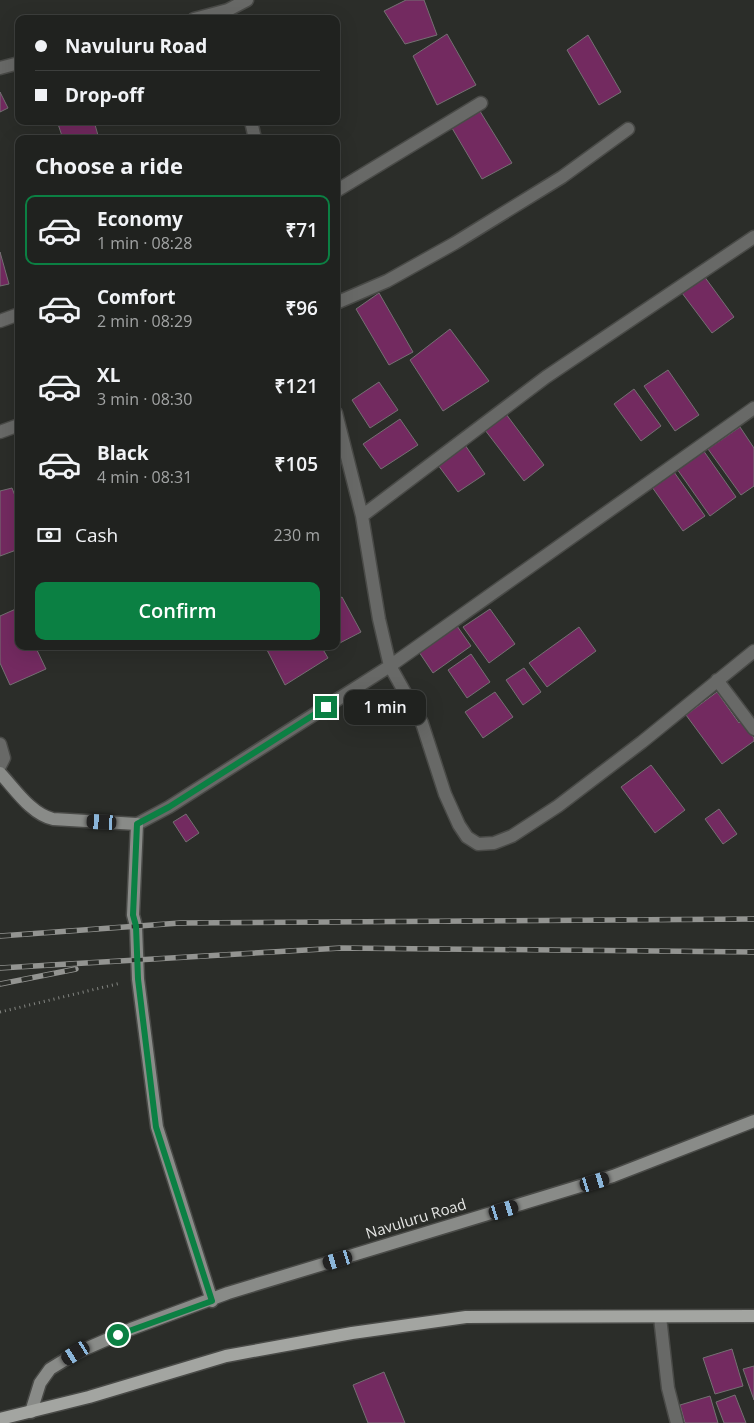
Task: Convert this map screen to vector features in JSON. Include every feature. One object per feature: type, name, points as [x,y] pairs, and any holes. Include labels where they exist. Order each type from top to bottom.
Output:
[{"type":"main road","points":[[0,1419],[89,1397],[226,1356],[352,1333],[466,1318],[754,1316]]},
{"type":"street","points":[[209,15],[228,10],[248,0]]},
{"type":"street","points":[[0,68],[15,64]]},
{"type":"street","points":[[340,189],[481,103]]},
{"type":"street","points":[[340,301],[387,280],[455,243],[562,177],[628,129]]},
{"type":"street","points":[[362,516],[546,377],[754,237]]},
{"type":"street","points":[[0,321],[15,315]]},
{"type":"street","points":[[0,773],[34,810],[44,817],[137,824],[169,807],[390,666],[754,408]]},
{"type":"street","points":[[0,432],[15,426]]},
{"type":"street","points":[[340,429],[362,516],[379,619],[390,666],[422,723],[445,794],[458,825],[467,837],[478,844],[494,843],[512,836],[558,806],[754,651]]},
{"type":"street","points":[[717,680],[754,729]]},
{"type":"street","points":[[0,744],[4,758],[0,766]]},
{"type":"street","points":[[137,824],[133,915],[136,926],[138,979],[156,1127],[212,1301]]},
{"type":"street","name":"Navuluru Road","points":[[31,1412],[40,1383],[50,1370],[70,1357],[131,1329],[212,1301],[228,1293],[614,1176],[754,1120]]},
{"type":"street","points":[[660,1317],[668,1388],[677,1423]]},
{"type":"path","points":[[0,1012],[138,979]]},
{"type":"building","points":[[406,0],[424,0],[437,35],[405,44],[384,11]]},
{"type":"building","points":[[447,34],[476,85],[437,105],[413,56]]},
{"type":"building","points":[[588,35],[621,92],[599,105],[567,50]]},
{"type":"building","points":[[0,92],[8,108],[0,112]]},
{"type":"building","points":[[478,108],[512,163],[482,179],[449,123]]},
{"type":"building","points":[[58,125],[95,125],[98,135],[62,135]]},
{"type":"building","points":[[0,252],[9,284],[0,286]]},
{"type":"building","points":[[704,276],[734,317],[712,333],[682,293]]},
{"type":"building","points":[[379,293],[413,352],[389,365],[356,309]]},
{"type":"building","points":[[450,329],[489,381],[443,411],[410,360]]},
{"type":"building","points":[[668,370],[699,415],[675,431],[644,386]]},
{"type":"building","points":[[379,382],[398,410],[370,428],[352,400]]},
{"type":"building","points":[[634,389],[661,426],[641,441],[614,404]]},
{"type":"building","points":[[506,414],[544,465],[524,481],[485,430]]},
{"type":"building","points":[[400,419],[418,445],[381,469],[363,444]]},
{"type":"building","points":[[740,427],[754,448],[754,486],[741,495],[708,449]]},
{"type":"building","points":[[465,445],[485,474],[458,492],[438,465]]},
{"type":"building","points":[[703,450],[736,497],[710,516],[677,469]]},
{"type":"building","points":[[674,472],[705,516],[683,531],[652,487]]},
{"type":"building","points":[[12,488],[15,496],[15,550],[0,556],[0,491]]},
{"type":"building","points":[[342,597],[361,632],[340,643],[340,598]]},
{"type":"building","points":[[15,609],[15,650],[37,650],[46,669],[10,685],[0,663],[0,616]]},
{"type":"building","points":[[490,609],[515,644],[489,663],[463,627]]},
{"type":"building","points":[[457,626],[471,646],[433,673],[419,652]]},
{"type":"building","points":[[579,627],[596,651],[547,687],[529,663]]},
{"type":"building","points":[[267,650],[323,650],[328,658],[285,685]]},
{"type":"building","points":[[471,654],[490,682],[467,698],[448,670]]},
{"type":"building","points":[[524,668],[541,692],[523,705],[506,680]]},
{"type":"building","points":[[495,692],[513,717],[483,738],[465,712]]},
{"type":"building","points":[[717,692],[739,723],[741,721],[754,738],[754,741],[722,764],[686,715]]},
{"type":"building","points":[[651,765],[685,810],[655,833],[621,787]]},
{"type":"building","points":[[719,809],[737,834],[723,844],[705,819]]},
{"type":"building","points":[[186,814],[199,833],[186,842],[173,822]]},
{"type":"building","points":[[732,1349],[743,1386],[715,1394],[703,1358]]},
{"type":"building","points":[[754,1366],[754,1400],[743,1369]]},
{"type":"building","points":[[384,1372],[405,1423],[368,1423],[353,1385]]},
{"type":"building","points":[[735,1395],[746,1423],[724,1423],[716,1402]]},
{"type":"building","points":[[710,1396],[718,1423],[685,1423],[680,1405]]},
{"type":"railway","points":[[0,936],[180,923],[754,919]]},
{"type":"railway","points":[[0,968],[341,948],[754,952]]},
{"type":"railway","points":[[0,984],[76,969]]},
{"type":"route","points":[[118,1335],[212,1301],[156,1127],[138,979],[136,926],[133,915],[137,824],[169,807],[326,707]]}]
